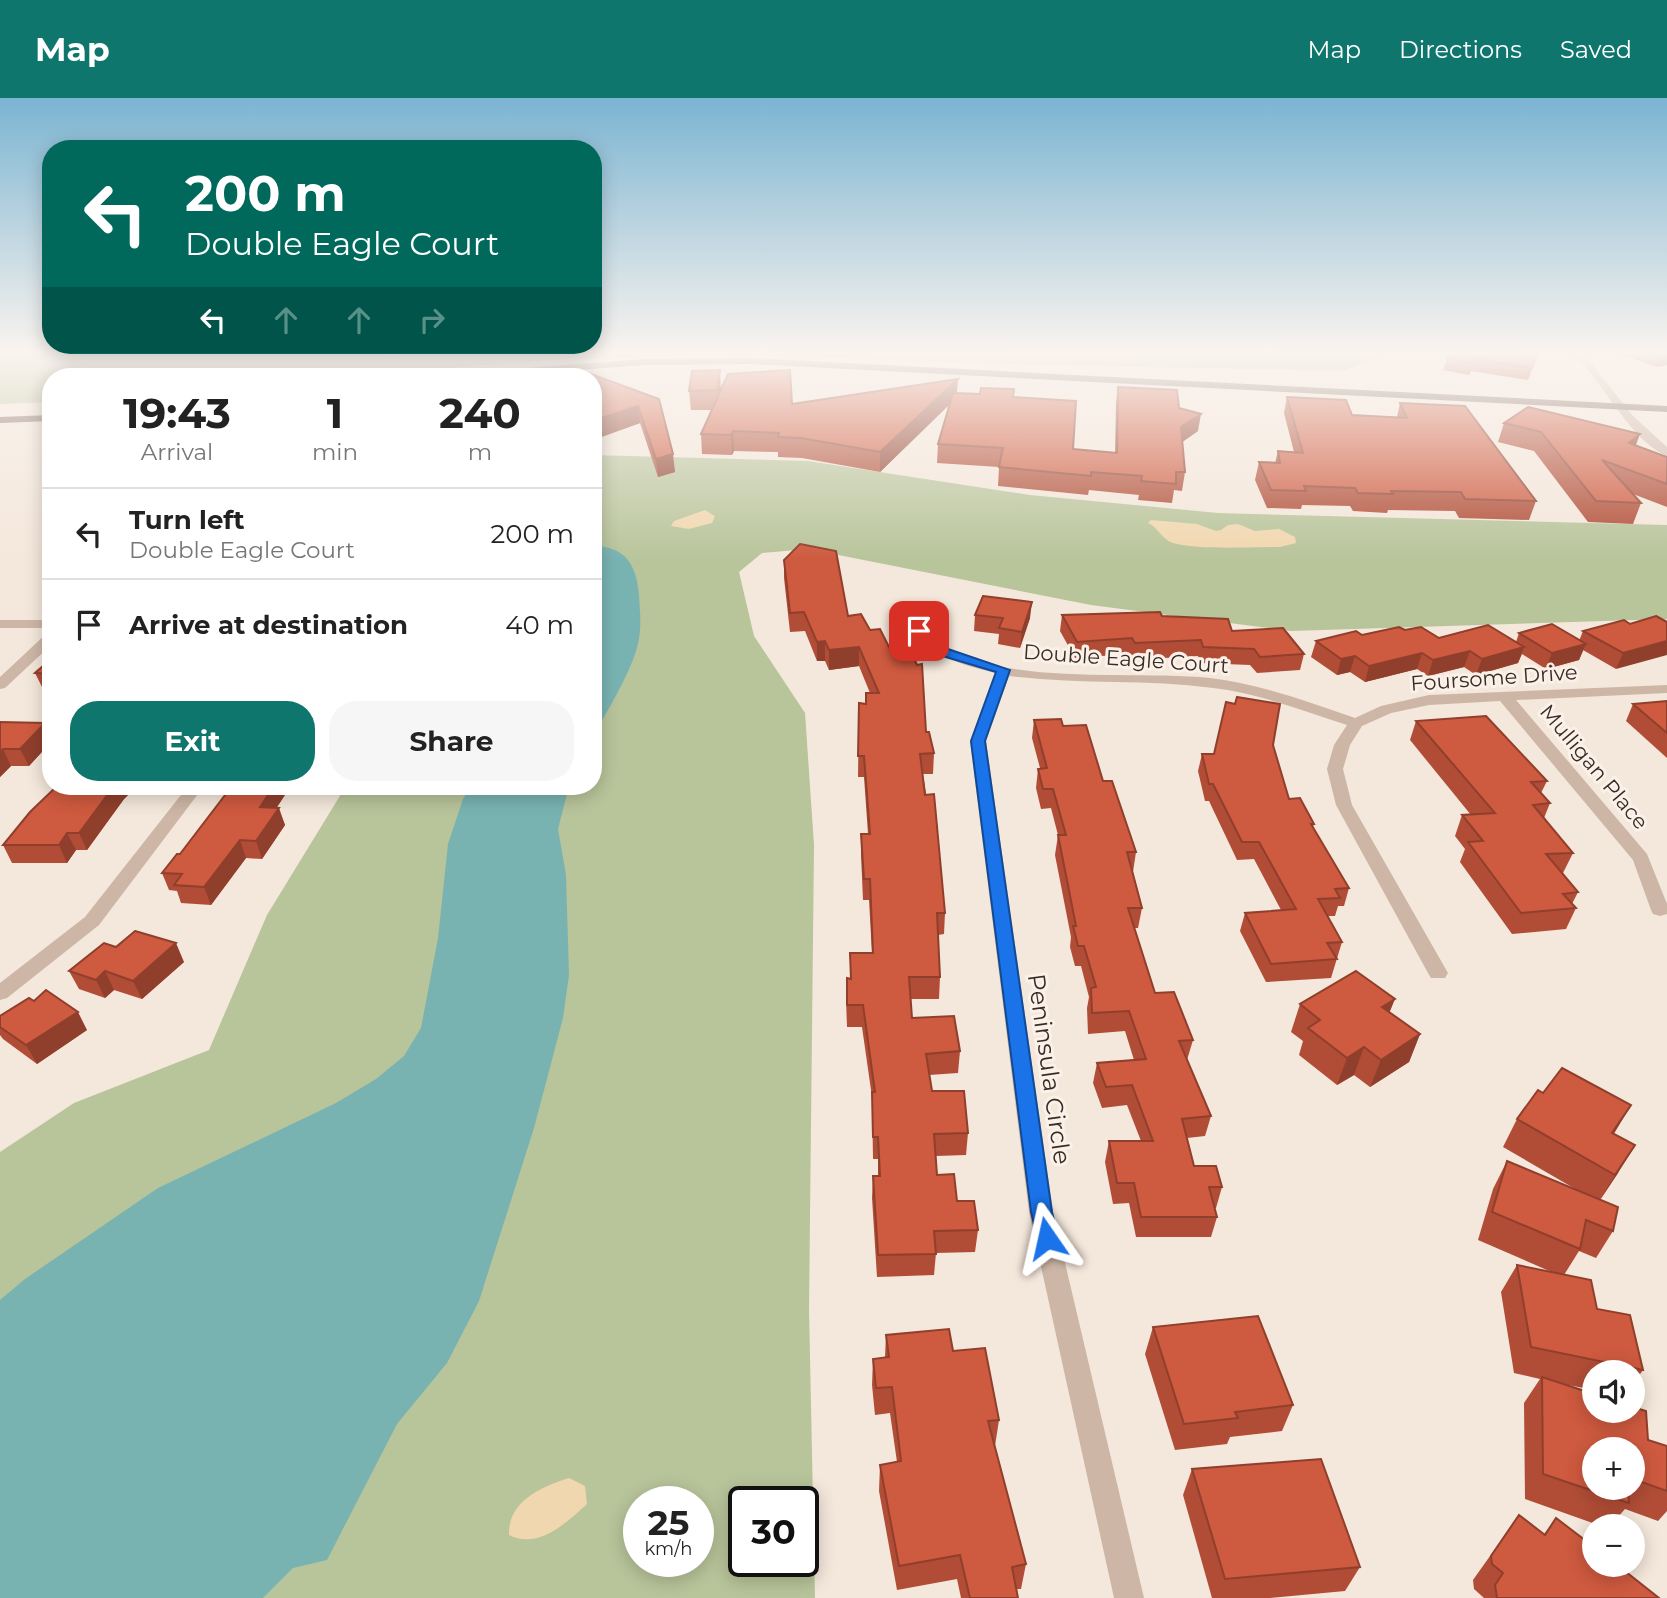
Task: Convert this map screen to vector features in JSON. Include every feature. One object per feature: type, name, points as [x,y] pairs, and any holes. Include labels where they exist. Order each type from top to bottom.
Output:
[{"type":"street","points":[[1631,420],[1667,453]]},
{"type":"street","name":"Double Eagle Court","points":[[922,611],[919,631],[940,651],[1004,670],[1082,679],[1213,683],[1279,697],[1356,723]]},
{"type":"street","points":[[0,624],[42,624]]},
{"type":"street","points":[[0,685],[42,645]]},
{"type":"street","name":"Peninsula Circle","points":[[1004,670],[978,741],[1039,1199],[1129,1598]]},
{"type":"street","name":"Foursome Drive","points":[[1356,723],[1385,709],[1429,700],[1667,689]]},
{"type":"street","name":"Mulligan Place","points":[[1503,695],[1640,858],[1660,910]]},
{"type":"street","points":[[1356,723],[1342,745],[1335,769],[1344,805],[1438,973]]},
{"type":"street","points":[[0,993],[92,921],[189,795]]},
{"type":"green space","points":[[602,455],[808,461],[1030,495],[1218,513],[1667,525],[1667,619],[1291,631],[1091,605],[808,549],[762,553],[739,572],[754,636],[805,713],[814,845],[809,1309],[813,1486],[728,1486],[728,1577],[815,1577],[815,1598],[0,1598],[0,1152],[74,1103],[209,1050],[267,915],[340,795],[602,795]]},
{"type":"sand","points":[[705,510],[715,516],[712,523],[689,529],[671,526],[674,521]]},
{"type":"sand","points":[[1151,520],[1197,524],[1216,531],[1238,524],[1255,531],[1279,529],[1295,537],[1296,543],[1280,547],[1183,545],[1165,539],[1148,523]]},
{"type":"sand","points":[[569,1478],[585,1486],[587,1504],[561,1526],[541,1537],[520,1539],[509,1535],[510,1523],[520,1504],[537,1491]]},
{"type":"water","points":[[602,547],[626,558],[632,566],[638,587],[638,644],[616,696],[602,720]]},
{"type":"water","points":[[465,795],[567,795],[558,829],[566,875],[569,975],[563,1018],[534,1128],[479,1301],[447,1363],[397,1424],[327,1560],[293,1568],[263,1598],[0,1598],[0,1300],[25,1279],[158,1188],[336,1103],[376,1079],[404,1056],[421,1028],[438,938],[448,844]]},
{"type":"building","points":[[643,420],[664,420],[673,454],[656,459]]},
{"type":"building","points":[[707,420],[914,420],[880,452],[801,438],[778,437],[779,433],[733,431],[731,435],[701,434]]},
{"type":"building","points":[[945,420],[1075,420],[1073,449],[1117,453],[1118,420],[1192,420],[1181,427],[1185,472],[1176,472],[1176,484],[1141,481],[1142,476],[1091,472],[1091,476],[999,467],[1003,448],[938,444]]},
{"type":"building","points":[[1294,420],[1475,420],[1536,501],[1465,499],[1461,492],[1358,493],[1355,488],[1304,486],[1306,491],[1271,490],[1259,462],[1280,463],[1278,451],[1303,453]]},
{"type":"building","points":[[1508,420],[1582,420],[1640,434],[1629,443],[1667,457],[1667,484],[1602,460],[1641,503],[1596,501],[1541,432],[1504,423]]},
{"type":"building","points":[[800,544],[836,551],[848,616],[861,614],[870,630],[880,629],[891,651],[910,649],[917,665],[922,664],[926,732],[929,732],[934,753],[920,754],[925,795],[934,794],[945,913],[937,913],[940,977],[909,977],[912,1018],[954,1016],[960,1051],[926,1054],[932,1091],[964,1091],[968,1133],[934,1134],[937,1175],[954,1174],[957,1201],[974,1201],[978,1230],[934,1231],[936,1254],[878,1255],[873,1176],[880,1176],[878,1137],[873,1137],[872,1092],[875,1092],[863,1005],[847,1005],[847,978],[851,979],[850,953],[873,953],[870,879],[864,879],[861,834],[870,834],[864,756],[858,756],[859,703],[866,704],[866,693],[879,693],[859,647],[829,650],[825,641],[817,642],[804,612],[790,613],[784,560]]},
{"type":"building","points":[[983,596],[1032,602],[1022,632],[999,628],[1003,618],[975,615]]},
{"type":"building","points":[[1160,612],[1162,616],[1228,619],[1232,631],[1283,628],[1304,654],[1260,657],[1254,649],[1203,647],[1201,640],[1135,643],[1132,638],[1077,642],[1062,615]]},
{"type":"building","points":[[1656,616],[1667,622],[1667,641],[1623,653],[1583,631],[1624,620],[1630,624]]},
{"type":"building","points":[[1552,624],[1586,644],[1552,653],[1519,633]]},
{"type":"building","points":[[1488,625],[1524,647],[1482,659],[1470,651],[1433,660],[1422,653],[1369,666],[1355,656],[1341,659],[1316,641],[1356,631],[1362,635],[1399,627],[1405,630],[1421,627],[1439,638]]},
{"type":"building","points":[[1237,697],[1280,704],[1273,745],[1289,799],[1300,798],[1314,824],[1311,824],[1349,888],[1335,889],[1340,898],[1318,899],[1342,942],[1327,943],[1337,959],[1271,964],[1245,913],[1296,909],[1259,842],[1242,842],[1213,784],[1209,784],[1202,754],[1214,754],[1226,702],[1235,704]]},
{"type":"building","points":[[1667,701],[1667,733],[1633,704]]},
{"type":"building","points":[[1486,716],[1547,781],[1531,782],[1550,803],[1533,805],[1573,853],[1546,854],[1578,892],[1563,894],[1576,908],[1521,913],[1468,842],[1483,841],[1462,815],[1495,813],[1416,721]]},
{"type":"building","points":[[1061,719],[1063,726],[1086,725],[1103,781],[1112,781],[1136,852],[1127,852],[1142,908],[1128,908],[1155,993],[1174,992],[1193,1040],[1179,1041],[1211,1116],[1182,1119],[1194,1166],[1216,1166],[1222,1187],[1209,1187],[1217,1217],[1141,1217],[1134,1183],[1117,1183],[1109,1141],[1153,1141],[1132,1085],[1106,1087],[1097,1063],[1146,1059],[1129,1011],[1092,1013],[1091,988],[1096,987],[1084,946],[1078,946],[1073,926],[1076,926],[1058,835],[1066,835],[1053,789],[1043,789],[1038,769],[1047,768],[1034,720]]},
{"type":"building","points":[[0,722],[42,723],[20,749],[3,749],[0,752]]},
{"type":"building","points":[[48,795],[107,795],[79,833],[67,833],[59,845],[3,845]]},
{"type":"building","points":[[225,795],[268,795],[260,807],[279,808],[256,841],[240,840],[204,887],[174,885],[182,874],[162,873],[177,854],[180,854]]},
{"type":"building","points":[[135,931],[176,943],[133,981],[105,971],[96,980],[69,971],[104,943],[116,947]]},
{"type":"building","points":[[1356,971],[1395,999],[1382,1007],[1420,1034],[1381,1060],[1364,1047],[1347,1058],[1308,1028],[1320,1020],[1300,1004]]},
{"type":"building","points":[[46,990],[78,1012],[26,1045],[0,1027],[0,1016],[29,998],[34,1001]]},
{"type":"building","points":[[1562,1068],[1631,1105],[1612,1133],[1635,1145],[1615,1175],[1517,1119],[1538,1090],[1543,1093]]},
{"type":"building","points":[[1507,1161],[1618,1207],[1613,1231],[1586,1220],[1580,1249],[1492,1212]]},
{"type":"building","points":[[1517,1265],[1591,1280],[1597,1309],[1630,1315],[1641,1360],[1594,1360],[1531,1347]]},
{"type":"building","points":[[1258,1316],[1293,1405],[1235,1412],[1238,1418],[1184,1424],[1153,1327]]},
{"type":"building","points":[[949,1329],[953,1351],[985,1348],[999,1420],[988,1421],[1026,1564],[1012,1567],[1018,1598],[970,1598],[960,1555],[899,1566],[880,1465],[901,1461],[892,1387],[876,1388],[873,1359],[889,1357],[886,1335]]},
{"type":"building","points":[[1542,1377],[1582,1390],[1582,1423],[1645,1423],[1645,1411],[1648,1440],[1667,1446],[1667,1491],[1645,1483],[1645,1437],[1582,1437],[1582,1487],[1543,1474]]},
{"type":"building","points":[[1321,1459],[1360,1567],[1225,1579],[1192,1469]]},
{"type":"building","points":[[1519,1515],[1545,1535],[1556,1518],[1582,1538],[1582,1577],[1632,1577],[1659,1598],[1497,1598],[1495,1585],[1503,1573],[1492,1564],[1491,1556]]},
{"type":"route","points":[[919,631],[940,651],[1004,670],[978,741],[1041,1212],[1047,1238]]}]
